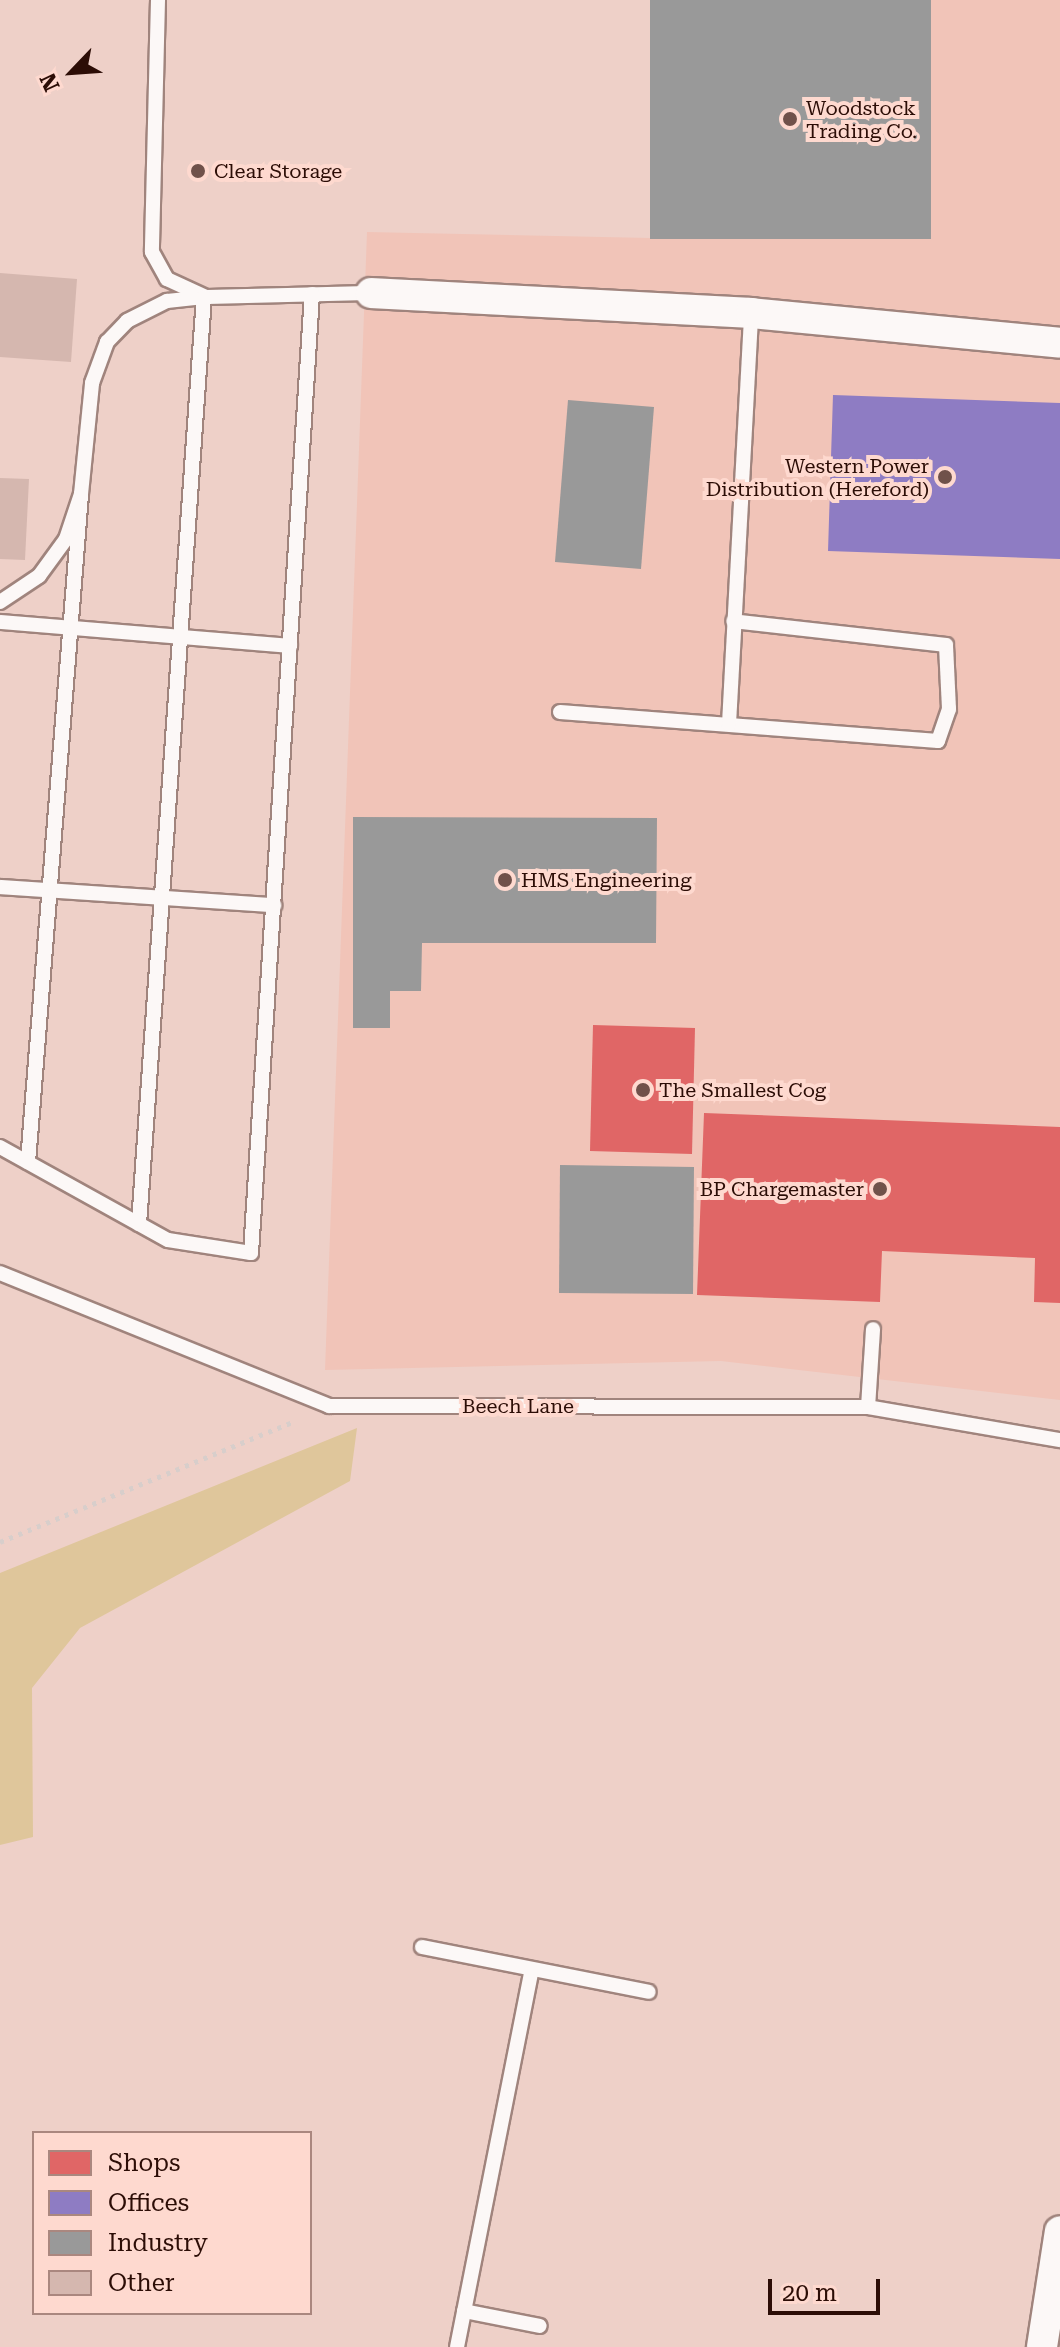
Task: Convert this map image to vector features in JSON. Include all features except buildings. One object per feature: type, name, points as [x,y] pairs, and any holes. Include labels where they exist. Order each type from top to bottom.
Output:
[{"type":"street","points":[[371,293],[751,313],[1060,343]]},
{"type":"street","points":[[1042,2347],[1060,2231]]},
{"type":"lane","points":[[158,0],[152,252],[167,279],[204,297]]},
{"type":"lane","points":[[28,1162],[81,494],[92,383],[107,342],[127,321],[167,301],[204,297],[371,293]]},
{"type":"lane","points":[[0,1147],[168,1240],[251,1253],[312,294]]},
{"type":"lane","points":[[139,1224],[204,297]]},
{"type":"lane","points":[[729,724],[751,313]]},
{"type":"lane","points":[[0,602],[39,576],[66,539],[81,494]]},
{"type":"lane","points":[[560,712],[938,741],[949,709],[946,645],[733,621]]},
{"type":"lane","points":[[0,622],[290,646]]},
{"type":"lane","points":[[0,887],[274,905]]},
{"type":"lane","name":"Beech Lane","points":[[0,1273],[329,1406],[868,1407],[1060,1440]]},
{"type":"lane","points":[[868,1407],[873,1329]]},
{"type":"lane","points":[[422,1947],[649,1992]]},
{"type":"lane","points":[[457,2347],[532,1969]]},
{"type":"lane","points":[[464,2311],[540,2326]]},
{"type":"path","points":[[0,1542],[329,1406]]},
{"type":"shaded area","points":[[650,0],[1060,0],[1060,1400],[721,1361],[325,1370],[367,232],[650,238]]},
{"type":"shaded area","points":[[357,1428],[350,1481],[80,1628],[32,1688],[33,1837],[0,1845],[0,1573]]},
{"type":"place","name":"Woodstock Trading Co.","points":[[790,119]]},
{"type":"place","name":"Clear Storage","points":[[198,171]]},
{"type":"place","name":"Western Power Distribution (Hereford)","points":[[945,477]]},
{"type":"place","name":"HMS Engineering","points":[[505,880]]},
{"type":"place","name":"The Smallest Cog","points":[[643,1090]]},
{"type":"place","name":"BP Chargemaster","points":[[880,1189]]}]
